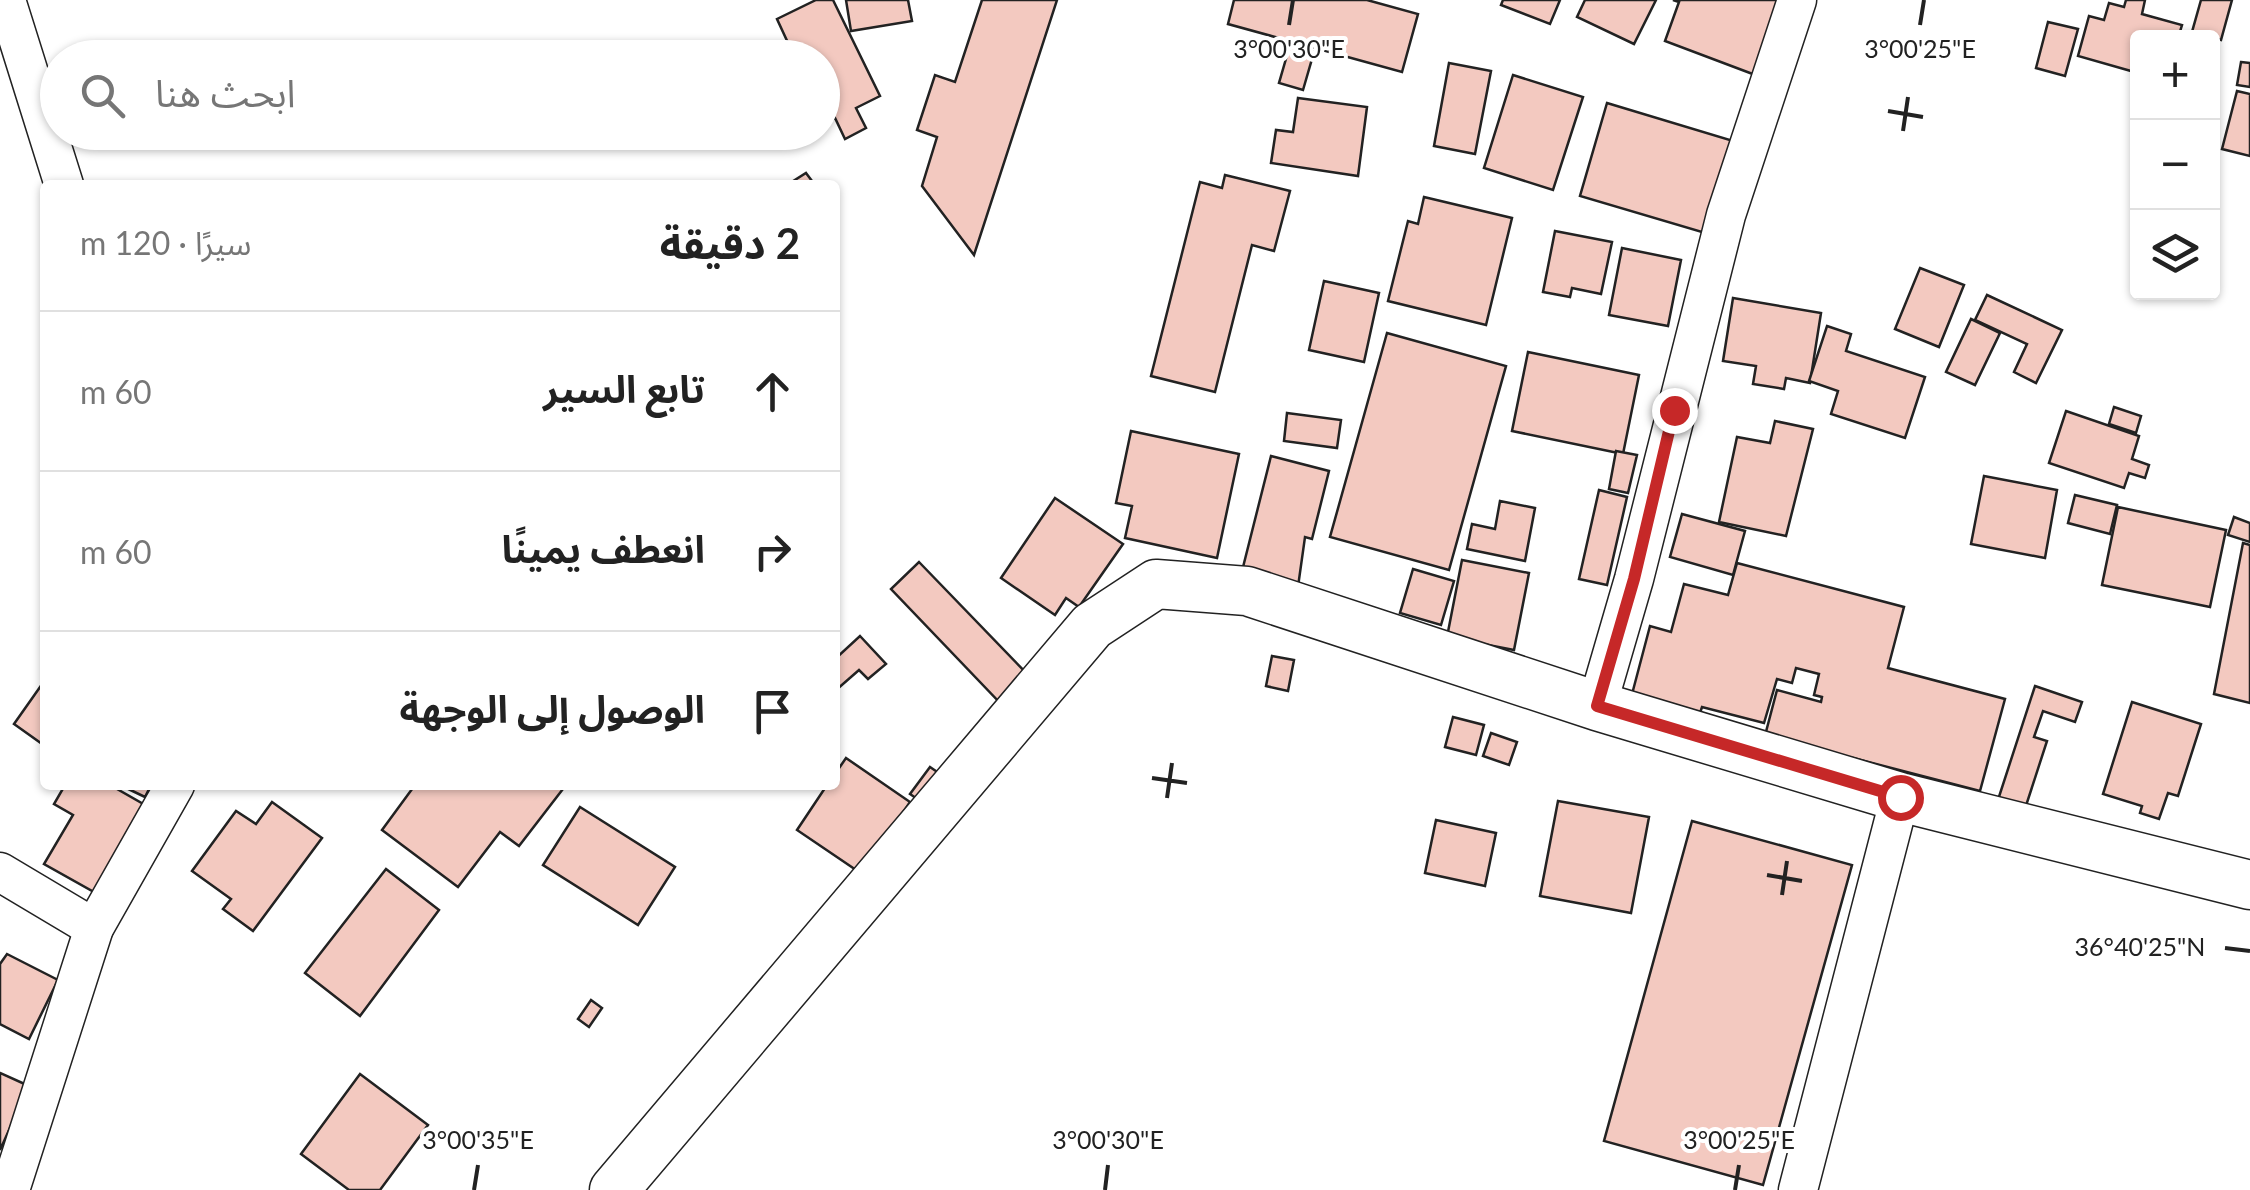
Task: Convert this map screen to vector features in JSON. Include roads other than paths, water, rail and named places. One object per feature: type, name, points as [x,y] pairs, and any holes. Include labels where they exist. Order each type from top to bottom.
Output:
[{"type":"main road","points":[[614,1190],[1092,626],[1156,584],[1247,591],[1597,706],[1900,797],[2250,885]]},
{"type":"street","points":[[6,0],[40,108]]},
{"type":"street","points":[[1597,706],[1634,579],[1726,215],[1798,0]]},
{"type":"street","points":[[53,150],[62,180]]},
{"type":"street","points":[[10,1190],[94,928],[173,790]]},
{"type":"street","points":[[1798,1190],[1900,797]]},
{"type":"street","points":[[0,872],[94,928]]}]
